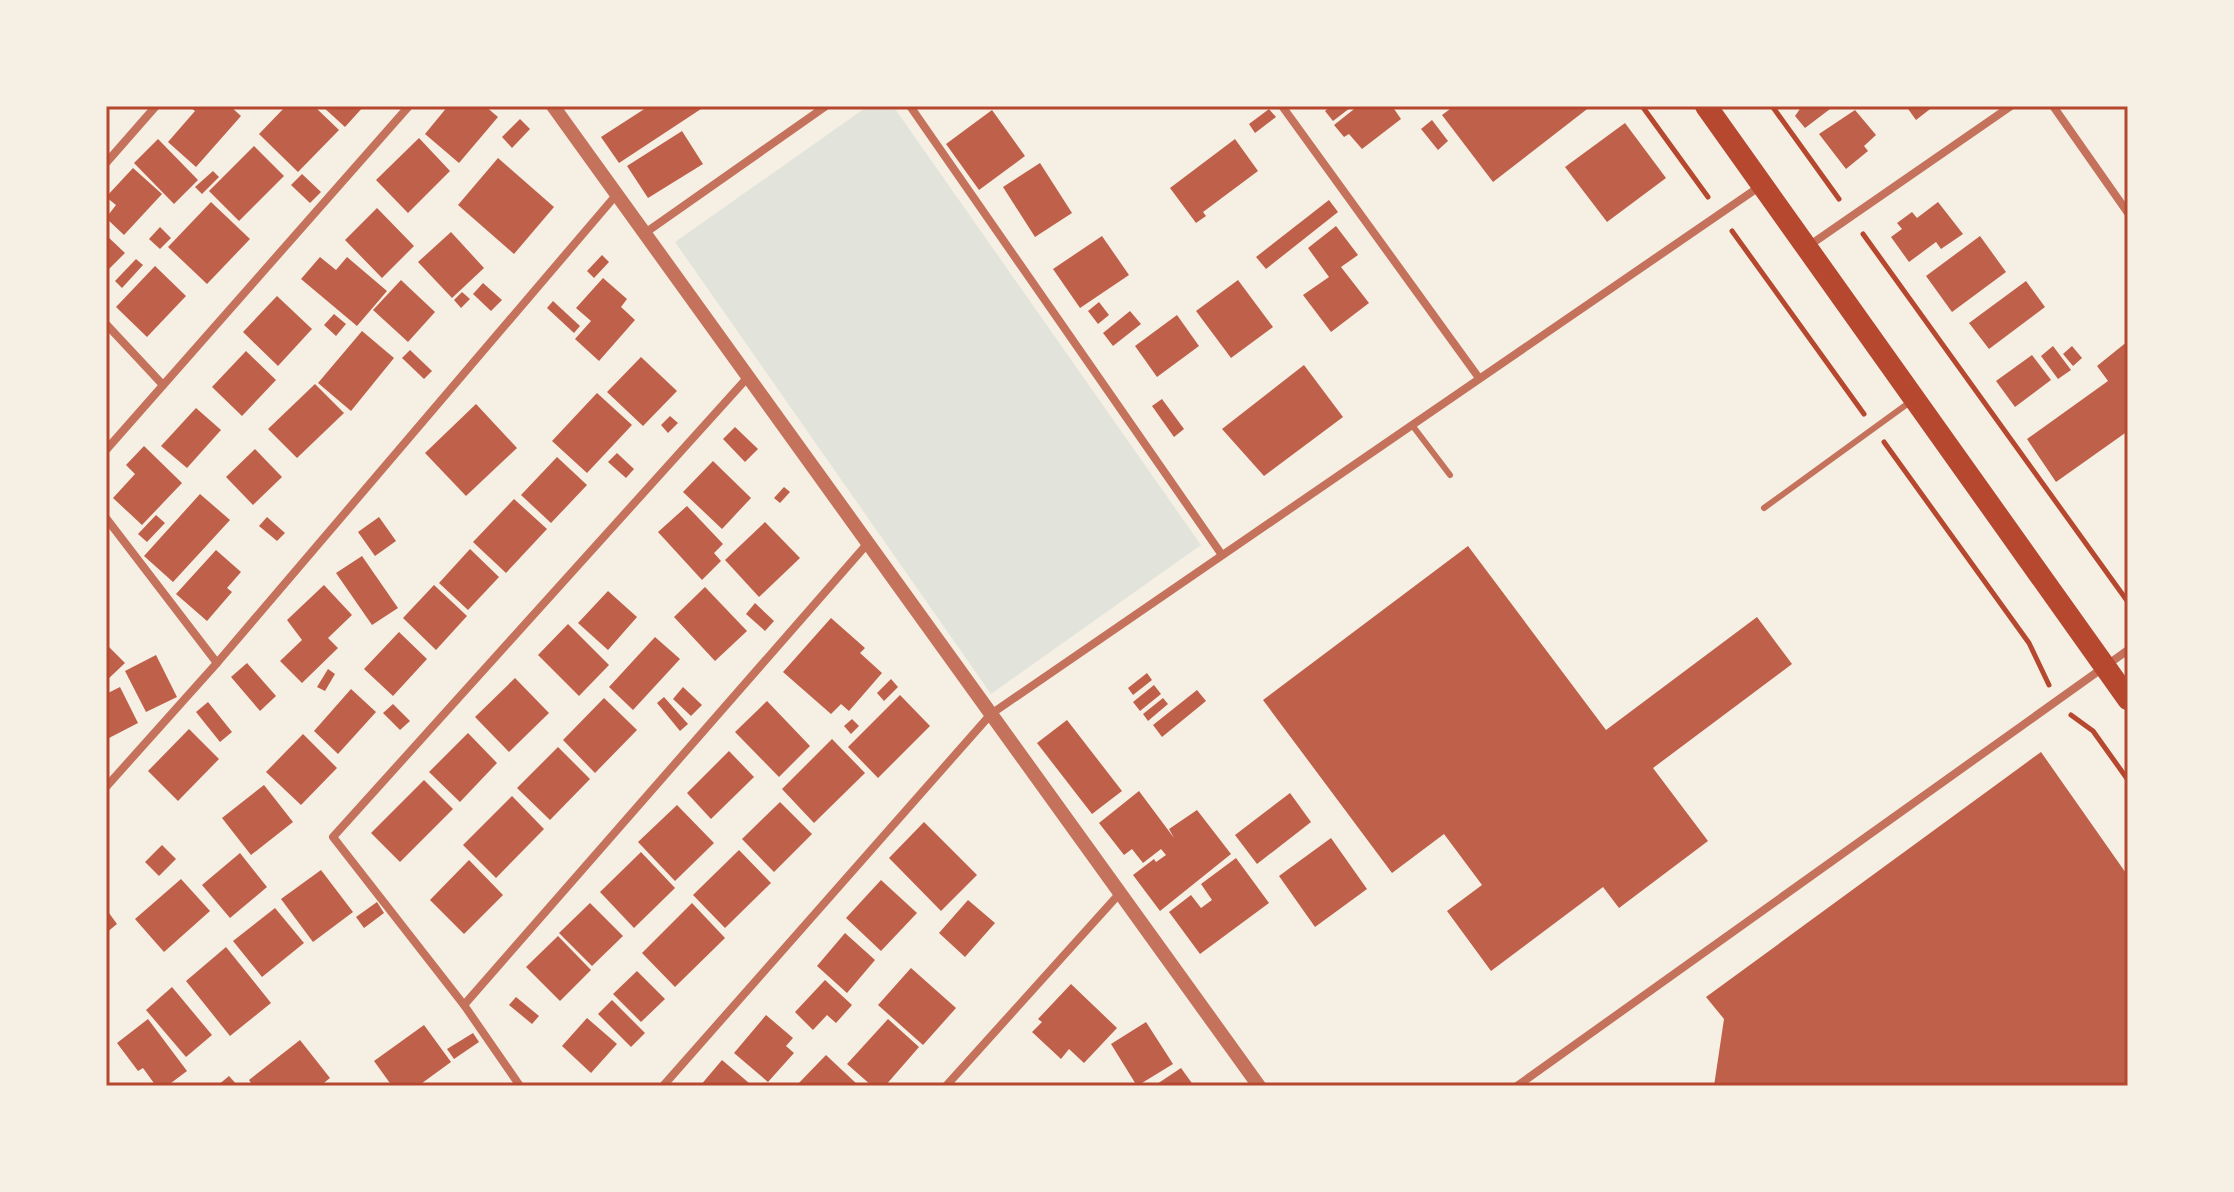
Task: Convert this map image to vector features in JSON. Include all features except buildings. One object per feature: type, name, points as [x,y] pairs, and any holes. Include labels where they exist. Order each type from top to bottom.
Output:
[{"type":"highway","points":[[1706,106],[2128,699]]},
{"type":"street","points":[[106,163],[156,106]]},
{"type":"street","points":[[106,450],[409,106]]},
{"type":"street","points":[[553,106],[1259,1086]]},
{"type":"street","points":[[645,233],[826,106]]},
{"type":"street","points":[[910,106],[1222,555]]},
{"type":"street","points":[[1282,106],[1479,378]]},
{"type":"street","points":[[1807,247],[2011,106]]},
{"type":"street","points":[[2053,106],[2128,213]]},
{"type":"street","points":[[663,1086],[991,714],[1763,185]]},
{"type":"street","points":[[106,787],[217,663],[617,194]]},
{"type":"street","points":[[106,324],[163,385]]},
{"type":"street","points":[[520,1086],[464,1005],[333,837],[748,377]]},
{"type":"street","points":[[106,518],[217,663]]},
{"type":"street","points":[[464,1005],[868,543]]},
{"type":"street","points":[[1517,1086],[2128,650]]},
{"type":"street","points":[[946,1086],[1120,893]]},
{"type":"lane","points":[[1764,508],[1915,399]]},
{"type":"lane","points":[[1412,425],[1450,475]]},
{"type":"path","points":[[1772,106],[2128,602]]},
{"type":"shaded area","points":[[868,106],[893,106],[1201,545],[991,694],[675,242]]}]
